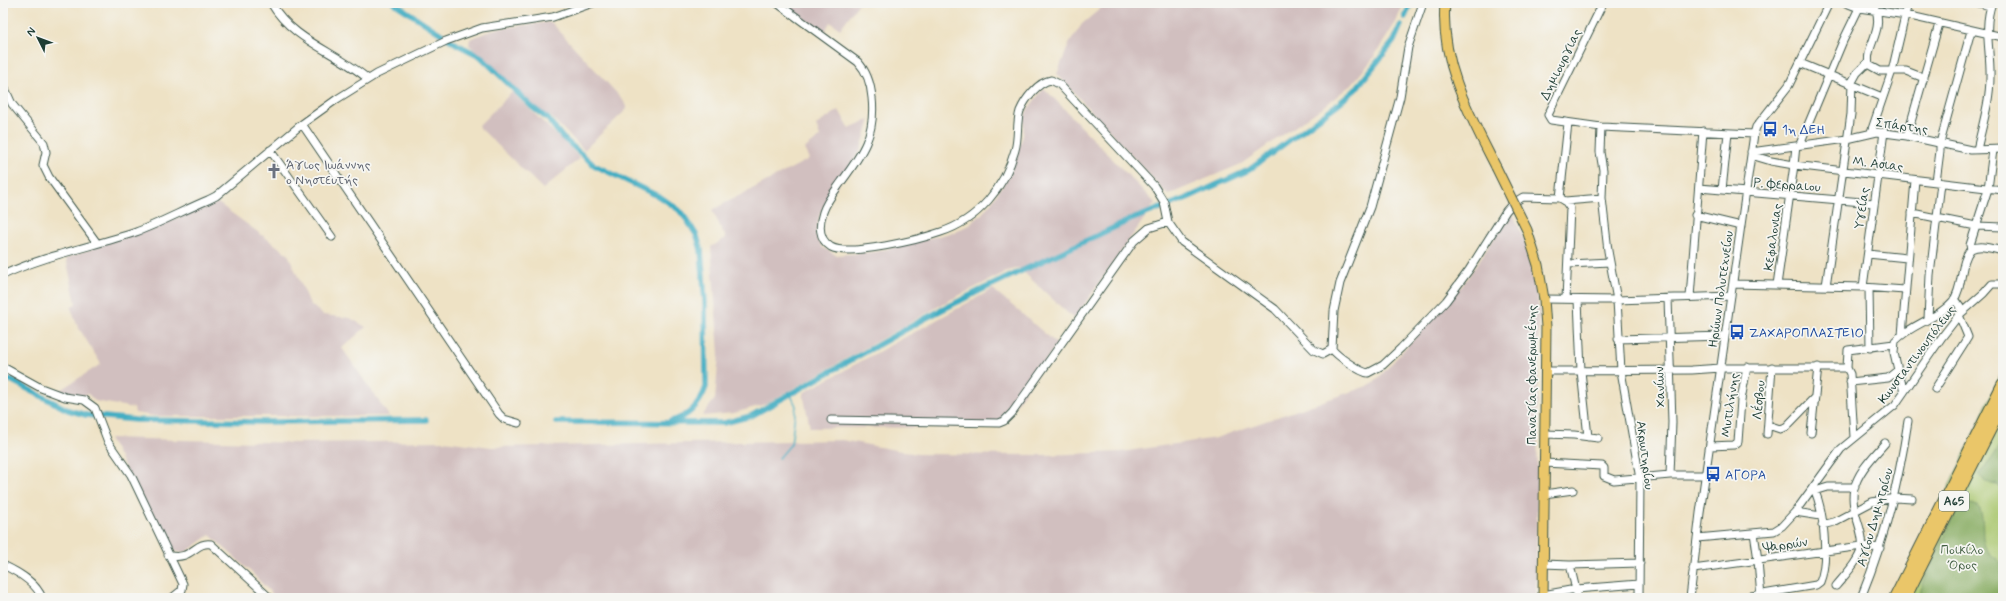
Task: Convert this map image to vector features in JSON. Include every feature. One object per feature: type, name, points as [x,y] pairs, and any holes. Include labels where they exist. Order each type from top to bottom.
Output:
[{"type":"highway","name":"Α65","points":[[1895,598],[2003,384]]},
{"type":"highway","name":"Α65","points":[[1905,598],[2003,404]]},
{"type":"main road","name":"Παναγίας Φανερωμένης","points":[[1445,3],[1444,15],[1447,44],[1458,88],[1467,110],[1527,230],[1538,265],[1544,299],[1545,372],[1543,596]]},
{"type":"street","points":[[271,3],[293,29],[326,52],[351,64],[368,79]]},
{"type":"street","points":[[3,274],[27,264],[137,231],[212,198],[302,124],[368,79],[450,40],[488,27],[553,17],[593,3]]},
{"type":"street","points":[[777,3],[858,62],[866,71],[871,90],[872,120],[866,145],[858,160],[829,198],[820,224],[820,232],[832,247],[863,249],[912,240],[947,230],[971,217],[991,197],[1005,176],[1015,150],[1020,110],[1041,83],[1051,80],[1059,84],[1106,133],[1114,145],[1154,186],[1165,206],[1168,222],[1182,242],[1275,310],[1314,350],[1324,354],[1332,349]]},
{"type":"street","points":[[1423,3],[1408,47],[1400,97],[1370,207],[1340,283],[1334,311],[1332,349],[1338,357],[1347,360],[1360,371],[1368,373],[1376,370],[1401,348],[1450,296],[1506,211],[1513,203],[1523,197],[1563,200],[1602,198]]},
{"type":"street","name":"Δημιουργιας","points":[[1568,123],[1551,120],[1548,115],[1603,3]]},
{"type":"street","name":"Ηρώων Πολυτεχνείου","points":[[1690,598],[1697,538],[1754,134],[1756,127],[1789,85],[1829,3]]},
{"type":"street","points":[[1846,3],[1859,8],[1906,15],[1939,24],[2003,37]]},
{"type":"street","points":[[1871,132],[1892,71],[1908,3]]},
{"type":"street","points":[[1977,150],[1989,93],[1990,76],[1988,34],[1991,5],[1979,3]]},
{"type":"street","name":"Κεφαλονιας","points":[[1777,285],[1798,145],[1859,8]]},
{"type":"street","points":[[1826,286],[1843,171],[1854,78],[1868,62],[1871,44],[1878,28],[1876,10]]},
{"type":"street","points":[[1907,136],[1939,24]]},
{"type":"street","points":[[1928,319],[1930,275],[1937,219],[1940,143],[1971,31]]},
{"type":"street","points":[[1868,62],[1871,67],[1880,71],[1906,71],[1924,78]]},
{"type":"street","points":[[1800,63],[1882,97]]},
{"type":"street","points":[[3,84],[12,104],[44,143],[46,152],[43,165],[49,177],[97,243]]},
{"type":"street","points":[[1566,300],[1569,264],[1570,208],[1563,200],[1568,123],[1601,127],[1754,134]]},
{"type":"street","points":[[302,124],[499,414],[504,419],[518,423]]},
{"type":"street","name":"Ακρωτηρίου","points":[[1601,127],[1600,152],[1603,170],[1602,198],[1610,262],[1617,300],[1621,371],[1640,479],[1639,598]]},
{"type":"street","points":[[1690,297],[1695,215],[1699,188],[1703,131]]},
{"type":"street","name":"Σπάρτης","points":[[1751,153],[1847,138],[1871,132],[1884,132],[1977,150],[2003,149]]},
{"type":"street","name":"Υγείας","points":[[1870,348],[1866,288],[1868,254],[1884,132]]},
{"type":"street","points":[[1722,190],[1728,133]]},
{"type":"street","points":[[270,150],[332,237]]},
{"type":"street","name":"Κωνσταντινουπόλεως","points":[[1954,300],[1965,259],[1971,249],[1970,245],[1988,189],[1993,150]]},
{"type":"street","name":"Μ. Ασιας","points":[[1751,153],[1771,161],[1794,165],[2003,190]]},
{"type":"street","points":[[1902,335],[1907,258],[1915,180]]},
{"type":"street","name":"Ρ. Φερραιου","points":[[1699,188],[1874,203]]},
{"type":"street","points":[[1912,213],[1976,226],[2003,227]]},
{"type":"street","points":[[1695,215],[1741,226]]},
{"type":"street","points":[[831,420],[981,423],[1004,421],[1012,413],[1046,367],[1134,242],[1149,228],[1168,222]]},
{"type":"street","points":[[1971,249],[1977,246],[1984,246],[2003,251]]},
{"type":"street","points":[[1868,254],[1907,258]]},
{"type":"street","points":[[1569,264],[1610,262]]},
{"type":"street","points":[[1733,284],[1826,286],[1905,290]]},
{"type":"street","name":"Κωνσταντινουπόλεως","points":[[1697,538],[1774,531],[1782,526],[1814,489],[1841,449],[1854,437],[1890,410],[1959,315],[1992,284],[2003,284]]},
{"type":"street","points":[[1544,299],[1617,300],[1731,296]]},
{"type":"street","name":"Χανίων","points":[[1668,298],[1672,422],[1670,475]]},
{"type":"street","points":[[1578,300],[1581,371],[1588,437]]},
{"type":"street","points":[[1854,437],[1850,382],[1847,368],[1848,350],[1894,344],[1902,335],[1945,308],[1954,300],[1960,307],[1959,315],[1967,333],[1967,340],[1935,389]]},
{"type":"street","points":[[1618,339],[1670,339],[1725,336]]},
{"type":"street","points":[[1894,344],[1898,370],[1904,392]]},
{"type":"street","points":[[3,367],[41,388],[65,397],[84,400],[95,408],[112,449],[128,469],[183,586],[181,591],[172,598]]},
{"type":"street","points":[[1545,372],[1713,370],[1721,368],[1747,367],[1847,368]]},
{"type":"street","name":"Μυτιλήνης","points":[[1710,446],[1734,446],[1738,442],[1741,400],[1747,367]]},
{"type":"street","name":"Λέσβου","points":[[1767,434],[1772,367]]},
{"type":"street","points":[[1811,433],[1818,367]]},
{"type":"street","points":[[1850,382],[1888,378],[1898,370]]},
{"type":"street","points":[[1768,425],[1780,429],[1786,427],[1816,397]]},
{"type":"street","name":"Αγίου Δημητρίου","points":[[1862,596],[1880,548],[1895,498],[1908,421]]},
{"type":"street","points":[[1544,434],[1598,438]]},
{"type":"street","points":[[1836,586],[1857,557],[1862,546],[1854,511],[1854,487],[1864,469],[1885,443]]},
{"type":"street","points":[[1544,463],[1602,466],[1604,468],[1604,476],[1614,480],[1640,479],[1670,475],[1707,475]]},
{"type":"street","points":[[1739,598],[1761,596],[1816,585],[1822,578],[1824,551],[1821,516],[1814,489],[1828,487],[1854,487]]},
{"type":"street","points":[[1544,494],[1573,490]]},
{"type":"street","points":[[1822,525],[1872,502],[1895,498],[1912,499]]},
{"type":"street","points":[[1795,512],[1821,516]]},
{"type":"street","points":[[1754,533],[1761,596]]},
{"type":"street","points":[[168,555],[185,556],[203,544],[211,544],[270,598]]},
{"type":"street","name":"Ψαρρών","points":[[1693,569],[1862,546],[1880,548]]},
{"type":"street","points":[[1543,564],[1570,565],[1640,563]]},
{"type":"street","points":[[3,565],[31,583],[42,598]]},
{"type":"street","points":[[1570,565],[1578,598]]},
{"type":"street","points":[[1543,596],[1576,589],[1638,584]]},
{"type":"shaded area","points":[[780,3],[859,3],[840,29],[830,22],[824,33]]},
{"type":"shaded area","points":[[1107,3],[1404,3],[1396,22],[1372,60],[1352,84],[1326,105],[1241,164],[1168,195],[1057,74],[1069,44],[1082,24]]},
{"type":"shaded area","points":[[551,22],[623,100],[627,109],[584,150],[550,116],[545,116],[534,107],[469,45],[470,39],[495,29]]},
{"type":"shaded area","points":[[1044,88],[1155,203],[1074,319],[1019,268],[1008,271],[948,301],[766,404],[734,413],[702,416],[715,399],[719,354],[711,247],[726,238],[712,210],[809,159],[804,149],[820,137],[816,125],[839,110],[849,128],[870,119],[861,149],[820,213],[816,234],[822,247],[836,255],[875,252],[954,232],[969,225],[981,215],[1010,174],[1023,136],[1024,119],[1028,109]]},
{"type":"shaded area","points":[[512,92],[580,158],[543,189],[478,126]]},
{"type":"shaded area","points":[[218,203],[288,254],[310,304],[323,315],[350,318],[366,327],[342,348],[389,416],[154,416],[135,413],[134,408],[95,401],[88,394],[80,398],[57,392],[101,364],[77,325],[71,308],[76,303],[66,258]]},
{"type":"shaded area","points":[[1512,212],[1528,249],[1539,310],[1536,598],[276,598],[251,572],[210,535],[186,552],[178,552],[169,548],[109,438],[296,443],[444,441],[491,447],[842,440],[917,454],[1045,455],[1121,452],[1216,438],[1373,384],[1464,283]]},
{"type":"shaded area","points":[[993,289],[1057,344],[1001,427],[810,428],[803,393]]},
{"type":"green space","name":"Ποικίλο Όρος","points":[[2003,368],[2003,598],[1896,598],[1938,512]]},
{"type":"green space","points":[[2003,441],[2003,489],[2001,489],[1998,485],[1987,482],[1978,474],[1984,469]]},
{"type":"green space","points":[[1969,504],[1978,505],[1981,514],[1984,544],[1987,551],[2003,564],[2003,598],[1918,598],[1928,571],[1959,507]]},
{"type":"waterway","points":[[394,3],[458,45],[480,56],[532,107],[548,119],[562,137],[594,165],[662,198],[679,210],[687,220],[697,236],[701,250],[705,302],[706,387],[701,399],[693,409],[683,416],[671,421]]},
{"type":"waterway","points":[[1405,17],[1411,3]]},
{"type":"waterway","points":[[556,422],[724,423],[751,416],[926,318],[979,291],[1130,220],[1187,198],[1249,170],[1355,90],[1394,41],[1401,25]]},
{"type":"waterway","points":[[3,376],[68,410],[86,415],[135,420],[266,422],[426,420]]},
{"type":"waterway","points":[[779,458],[791,444],[796,406],[791,395]]},
{"type":"place","name":"1η ΔΕΗ","points":[[1770,129]]},
{"type":"place","name":"Άγιος Ιωάννης ο Νηστευτής","points":[[274,171]]},
{"type":"place","name":"ΖΑΧΑΡΟΠΛΑΣΤΕΙΟ","points":[[1737,332]]},
{"type":"place","name":"ΑΓΟΡΑ","points":[[1713,474]]}]
